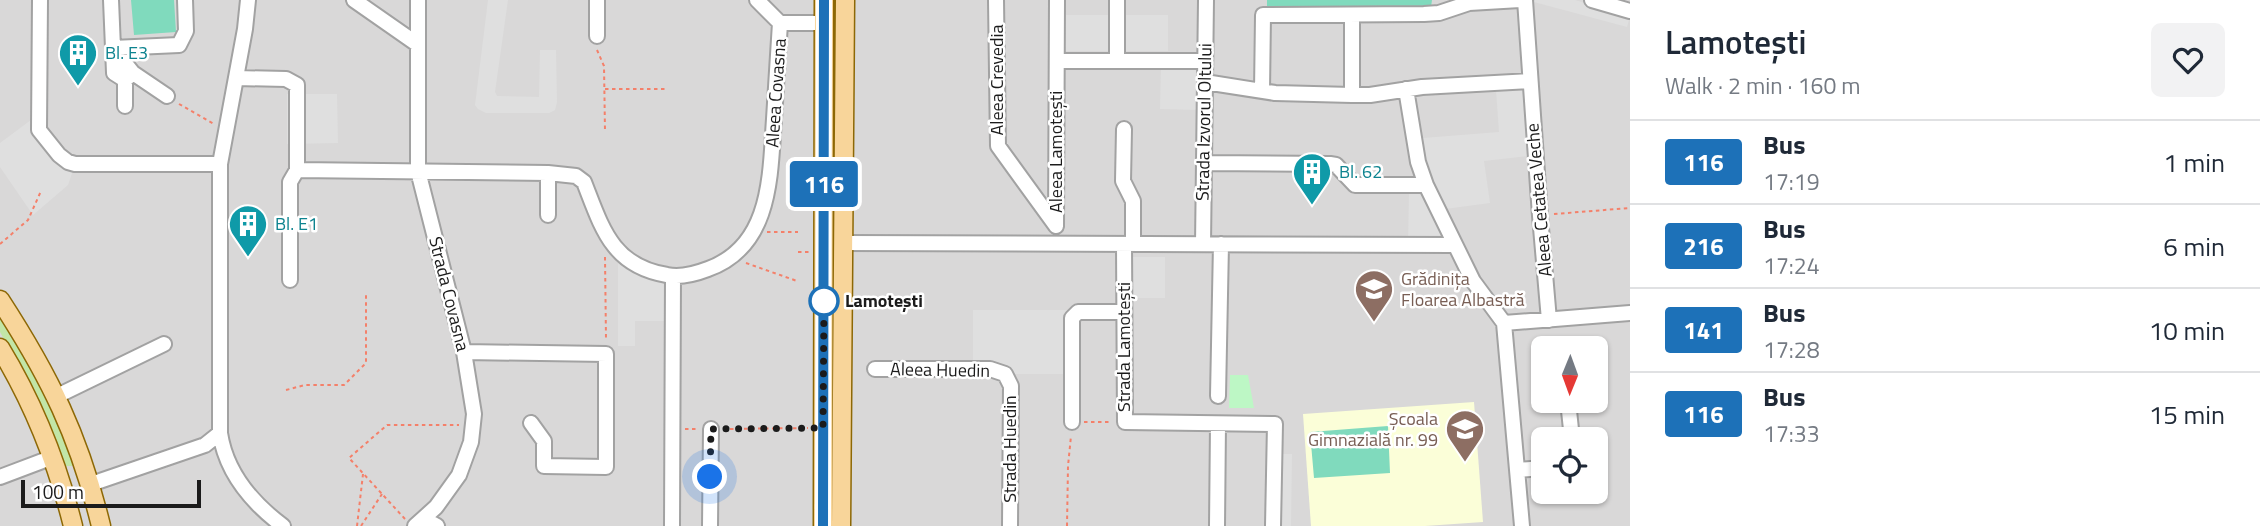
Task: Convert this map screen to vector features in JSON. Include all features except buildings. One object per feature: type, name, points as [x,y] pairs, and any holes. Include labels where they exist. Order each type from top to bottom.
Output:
[{"type":"main road","points":[[823,526],[824,0]]},
{"type":"main road","points":[[841,526],[845,0]]},
{"type":"main road","points":[[0,300],[57,396],[79,448],[101,526]]},
{"type":"main road","points":[[0,348],[33,407],[53,457],[73,526]]},
{"type":"street","points":[[40,0],[39,130],[59,155],[75,164],[220,164]]},
{"type":"street","points":[[111,0],[113,48],[129,77],[167,96]]},
{"type":"street","points":[[113,48],[179,45],[186,31],[185,0]]},
{"type":"street","points":[[248,0],[220,164],[220,433],[228,463],[243,487],[283,526]]},
{"type":"street","points":[[354,0],[418,44]]},
{"type":"street","name":"Strada Covasna","points":[[418,0],[418,171],[464,352],[472,389],[474,425],[459,475],[422,524]]},
{"type":"street","points":[[597,0],[597,36]]},
{"type":"street","points":[[757,0],[780,23],[824,23]]},
{"type":"street","name":"Aleea Crevedia","points":[[996,0],[998,146],[1056,226]]},
{"type":"street","name":"Aleea Lamotești","points":[[1055,243],[1057,0]]},
{"type":"street","points":[[1117,0],[1117,61]]},
{"type":"street","name":"Strada Izvorul Oltului","points":[[1203,244],[1206,0]]},
{"type":"street","points":[[1262,91],[1263,15],[1431,14],[1469,3],[1520,0]]},
{"type":"street","name":"Aleea Cetatea Veche","points":[[1525,0],[1539,216],[1549,320]]},
{"type":"street","points":[[1591,0],[1630,11]]},
{"type":"street","points":[[1352,15],[1352,95]]},
{"type":"street","name":"Aleea Covasna","points":[[297,170],[548,173],[576,176],[584,182],[610,243],[625,258],[642,268],[673,276],[696,274],[732,258],[753,232],[767,197],[780,23]]},
{"type":"street","points":[[1057,61],[1205,61]]},
{"type":"street","points":[[125,106],[129,77]]},
{"type":"street","points":[[236,78],[286,79],[296,85],[297,170],[290,182],[290,280]]},
{"type":"street","points":[[1205,82],[1262,91],[1370,95],[1406,89],[1530,81]]},
{"type":"street","points":[[1406,89],[1415,149],[1426,185],[1479,290],[1504,324],[1522,526]]},
{"type":"street","name":"Strada Lamotești","points":[[1124,129],[1123,181],[1133,201],[1124,312],[1125,422],[1218,424]]},
{"type":"street","points":[[1204,163],[1336,164],[1355,185],[1426,185]]},
{"type":"street","points":[[548,173],[548,215]]},
{"type":"street","points":[[843,243],[1455,245]]},
{"type":"street","points":[[1218,396],[1221,244]]},
{"type":"street","points":[[672,526],[673,276]]},
{"type":"street","points":[[1072,422],[1072,318],[1078,312],[1124,312]]},
{"type":"street","points":[[1504,324],[1630,313]]},
{"type":"street","points":[[57,396],[164,344]]},
{"type":"street","points":[[464,352],[606,354],[606,467],[544,466],[544,441],[531,423]]},
{"type":"street","name":"Aleea Huedin","points":[[875,369],[990,369],[1005,374]]},
{"type":"street","name":"Strada Huedin","points":[[1005,374],[1011,386],[1010,526]]},
{"type":"street","points":[[1217,526],[1218,424],[1275,424],[1273,526]]},
{"type":"street","points":[[710,526],[711,429]]},
{"type":"street","points":[[91,484],[205,445],[220,433]]},
{"type":"street","points":[[0,477],[53,457]]},
{"type":"street","points":[[1518,470],[1531,469]]},
{"type":"path","points":[[597,36],[597,51],[604,65],[605,131]]},
{"type":"path","points":[[604,89],[668,89]]},
{"type":"path","points":[[167,96],[201,118],[226,126]]},
{"type":"path","points":[[0,244],[28,220],[41,191]]},
{"type":"path","points":[[1539,216],[1630,208]]},
{"type":"path","points":[[753,232],[798,232]]},
{"type":"path","points":[[606,354],[605,261],[610,243]]},
{"type":"path","points":[[732,258],[797,281]]},
{"type":"path","points":[[286,390],[305,385],[344,385],[366,363],[366,292]]},
{"type":"path","points":[[1067,526],[1072,422],[1125,422]]},
{"type":"path","points":[[422,524],[382,494],[349,458],[387,425],[474,425]]},
{"type":"path","points":[[673,429],[823,428]]},
{"type":"path","points":[[359,526],[363,473]]},
{"type":"path","points":[[359,526],[382,494]]},
{"type":"shaded area","points":[[0,0],[1630,0],[1630,526],[0,526]]},
{"type":"shaded area","points":[[488,0],[508,0],[495,92],[497,96],[539,97],[540,50],[556,50],[555,110],[549,113],[486,113],[475,105]]},
{"type":"shaded area","points":[[1575,0],[1630,16],[1627,27],[1534,2]]},
{"type":"shaded area","points":[[1063,15],[1168,15],[1168,51],[1063,51]]},
{"type":"shaded area","points":[[1161,65],[1199,65],[1199,110],[1160,109]]},
{"type":"shaded area","points":[[1523,88],[1529,156],[1484,161],[1490,203],[1445,209],[1428,172],[1423,138],[1499,132],[1496,90]]},
{"type":"shaded area","points":[[287,94],[337,94],[338,143],[287,144]]},
{"type":"shaded area","points":[[39,114],[39,130],[75,164],[68,185],[33,215],[0,167],[0,143]]},
{"type":"shaded area","points":[[1409,193],[1430,194],[1442,219],[1441,245],[1408,244]]},
{"type":"shaded area","points":[[1124,257],[1165,257],[1165,298],[1124,298]]},
{"type":"shaded area","points":[[618,263],[634,272],[670,283],[669,321],[635,321],[635,346],[618,346]]},
{"type":"shaded area","points":[[973,310],[1072,310],[1072,374],[1005,374],[973,369]]},
{"type":"shaded area","name":"Școala Gimnazială nr. 99","points":[[1474,402],[1483,522],[1425,526],[1311,526],[1303,414]]},
{"type":"shaded area","points":[[1282,454],[1292,454],[1291,526],[1281,526]]},
{"type":"green space","points":[[131,0],[174,0],[176,32],[134,35]]},
{"type":"green space","points":[[1267,0],[1432,0],[1431,7],[1267,7]]},
{"type":"green space","points":[[0,314],[52,404],[74,463],[72,466],[65,466],[42,409],[0,332]]},
{"type":"green space","points":[[1230,375],[1248,375],[1254,408],[1229,408]]},
{"type":"green space","points":[[1388,426],[1390,473],[1314,478],[1310,432]]},
{"type":"bus line","name":"116","points":[[823,526],[824,0]]},
{"type":"place","name":"Bl. E3","points":[[78,87]]},
{"type":"place","name":"Bl. 62","points":[[1312,206]]},
{"type":"place","name":"Bl. E1","points":[[248,258]]},
{"type":"place","name":"Lamotești","points":[[824,301]]},
{"type":"place","name":"Grădinița Floarea Albastră","points":[[1374,323]]},
{"type":"place","name":"Școala Gimnazială nr. 99","points":[[1465,463]]},
{"type":"route","points":[[710,477],[711,429],[823,428],[824,301]]}]
